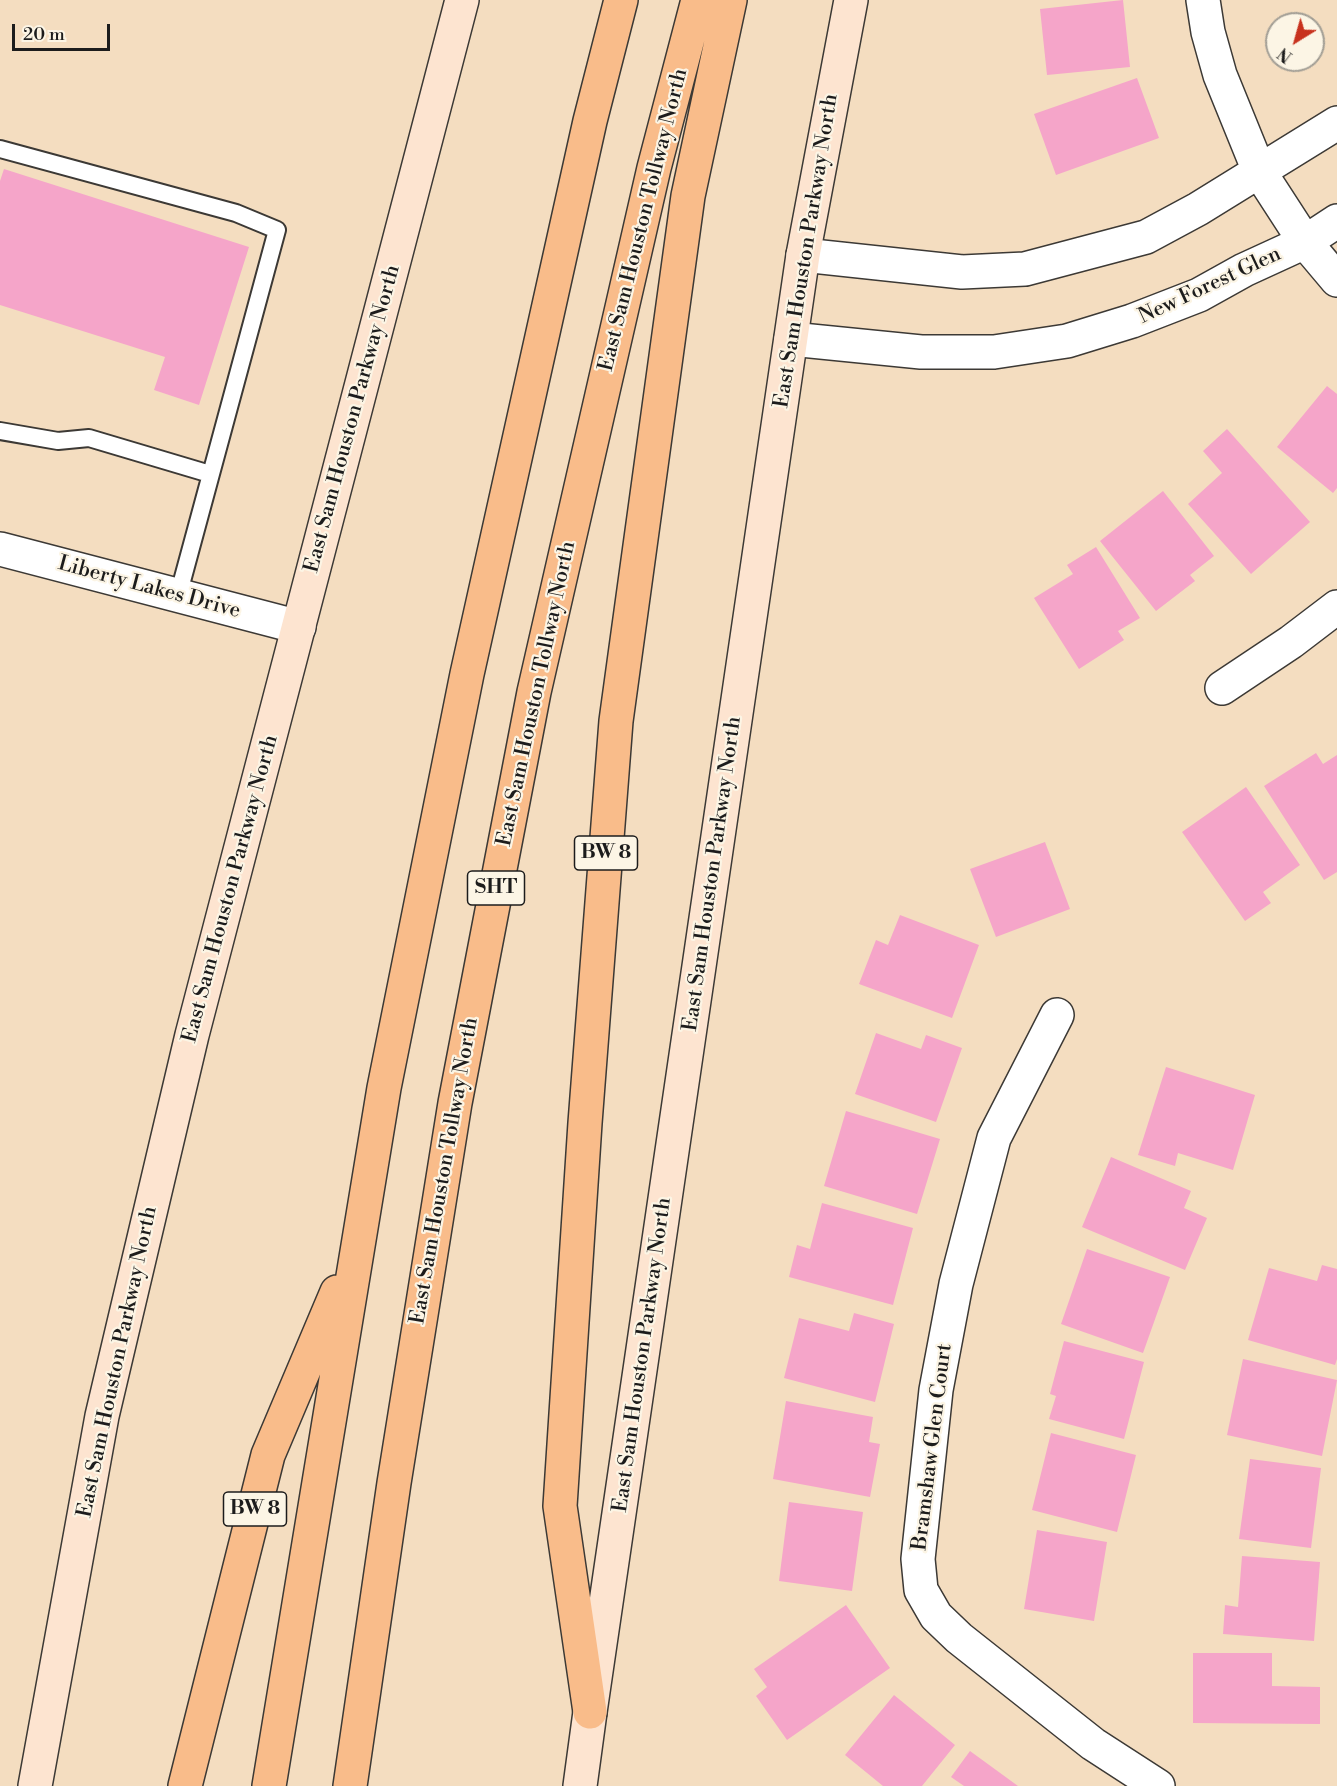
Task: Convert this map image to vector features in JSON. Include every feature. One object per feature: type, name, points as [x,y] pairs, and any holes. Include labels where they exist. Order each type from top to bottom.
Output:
[{"type":"highway","name":"BW 8","points":[[185,1786],[268,1455],[358,1243],[384,1088],[467,674],[590,121],[621,0]]},
{"type":"highway","name":"East Sam Houston Tollway North","points":[[350,1786],[394,1482],[455,1102],[534,692],[654,168],[698,0]]},
{"type":"highway","name":"BW 8","points":[[590,1712],[560,1506],[585,1123],[616,721],[688,196],[730,0]]},
{"type":"highway","points":[[268,1786],[358,1243]]},
{"type":"main road","name":"East Sam Houston Parkway North","points":[[35,1786],[102,1416],[192,1035],[462,0]]},
{"type":"main road","name":"East Sam Houston Parkway North","points":[[580,1786],[803,255],[851,0]]},
{"type":"street","points":[[1203,0],[1208,32],[1220,75],[1259,171],[1305,242],[1337,280]]},
{"type":"street","points":[[803,255],[962,272],[1024,269],[1146,237],[1198,209],[1337,123]]},
{"type":"street","name":"New Forest Glen","points":[[791,339],[931,352],[994,352],[1067,341],[1132,321],[1199,295],[1244,270],[1305,242],[1337,221]]},
{"type":"street","name":"Liberty Lakes Drive","points":[[0,549],[299,627]]},
{"type":"street","points":[[1222,688],[1291,642],[1337,607]]},
{"type":"street","name":"Bramshaw Glen Court","points":[[1057,1015],[994,1138],[956,1284],[936,1390],[918,1559],[921,1590],[936,1616],[959,1638],[1093,1744],[1158,1786]]},
{"type":"lane","points":[[0,149],[236,213],[277,230],[178,596]]},
{"type":"lane","points":[[0,431],[58,441],[89,438],[210,474]]},
{"type":"building","points":[[1123,0],[1130,67],[1047,75],[1040,9]]},
{"type":"building","points":[[1137,78],[1159,138],[1056,175],[1034,114]]},
{"type":"building","points":[[4,169],[249,247],[199,405],[154,390],[165,357],[0,305],[0,181]]},
{"type":"building","points":[[1327,386],[1337,394],[1337,488],[1333,493],[1277,447]]},
{"type":"building","points":[[1227,429],[1310,522],[1251,574],[1188,504],[1222,473],[1203,451]]},
{"type":"building","points":[[1163,491],[1214,556],[1190,575],[1195,581],[1156,611],[1100,541]]},
{"type":"building","points":[[1096,547],[1140,618],[1118,631],[1124,640],[1079,669],[1034,598],[1073,574],[1067,565]]},
{"type":"building","points":[[1316,753],[1323,764],[1337,755],[1337,872],[1324,880],[1264,786]]},
{"type":"building","points":[[1246,787],[1300,865],[1263,892],[1271,903],[1245,921],[1182,832]]},
{"type":"building","points":[[1045,842],[1070,909],[996,937],[970,869]]},
{"type":"building","points":[[900,915],[979,945],[952,1018],[859,984],[876,940],[888,945]]},
{"type":"building","points":[[876,1033],[921,1049],[926,1035],[962,1048],[936,1122],[855,1094]]},
{"type":"building","points":[[1166,1067],[1255,1095],[1233,1170],[1178,1153],[1175,1166],[1138,1155]]},
{"type":"building","points":[[846,1111],[940,1139],[917,1214],[824,1186]]},
{"type":"building","points":[[1111,1157],[1191,1191],[1184,1208],[1207,1218],[1185,1270],[1082,1227]]},
{"type":"building","points":[[822,1203],[913,1228],[893,1305],[789,1277],[797,1245],[810,1249]]},
{"type":"building","points":[[1087,1249],[1170,1277],[1143,1353],[1061,1324]]},
{"type":"building","points":[[1322,1265],[1337,1269],[1337,1359],[1335,1365],[1248,1340],[1269,1268],[1317,1281]]},
{"type":"building","points":[[854,1313],[894,1324],[875,1402],[784,1378],[799,1318],[849,1331]]},
{"type":"building","points":[[1064,1341],[1144,1362],[1124,1439],[1049,1419],[1056,1396],[1050,1394]]},
{"type":"building","points":[[1243,1359],[1337,1380],[1322,1456],[1227,1435]]},
{"type":"building","points":[[786,1401],[873,1417],[869,1442],[880,1444],[870,1497],[773,1479]]},
{"type":"building","points":[[1051,1433],[1136,1455],[1117,1532],[1032,1510]]},
{"type":"building","points":[[1250,1459],[1321,1468],[1311,1548],[1239,1539]]},
{"type":"building","points":[[789,1502],[863,1512],[852,1591],[779,1581]]},
{"type":"building","points":[[1037,1530],[1107,1542],[1094,1621],[1024,1609]]},
{"type":"building","points":[[1242,1556],[1320,1562],[1314,1641],[1223,1634],[1225,1605],[1238,1607]]},
{"type":"building","points":[[846,1605],[890,1668],[787,1740],[756,1696],[767,1687],[754,1669]]},
{"type":"building","points":[[1193,1653],[1272,1653],[1272,1686],[1320,1687],[1320,1724],[1193,1723]]},
{"type":"building","points":[[894,1695],[955,1745],[922,1786],[883,1786],[845,1755]]},
{"type":"building","points":[[970,1751],[1018,1786],[964,1786],[951,1777]]}]
